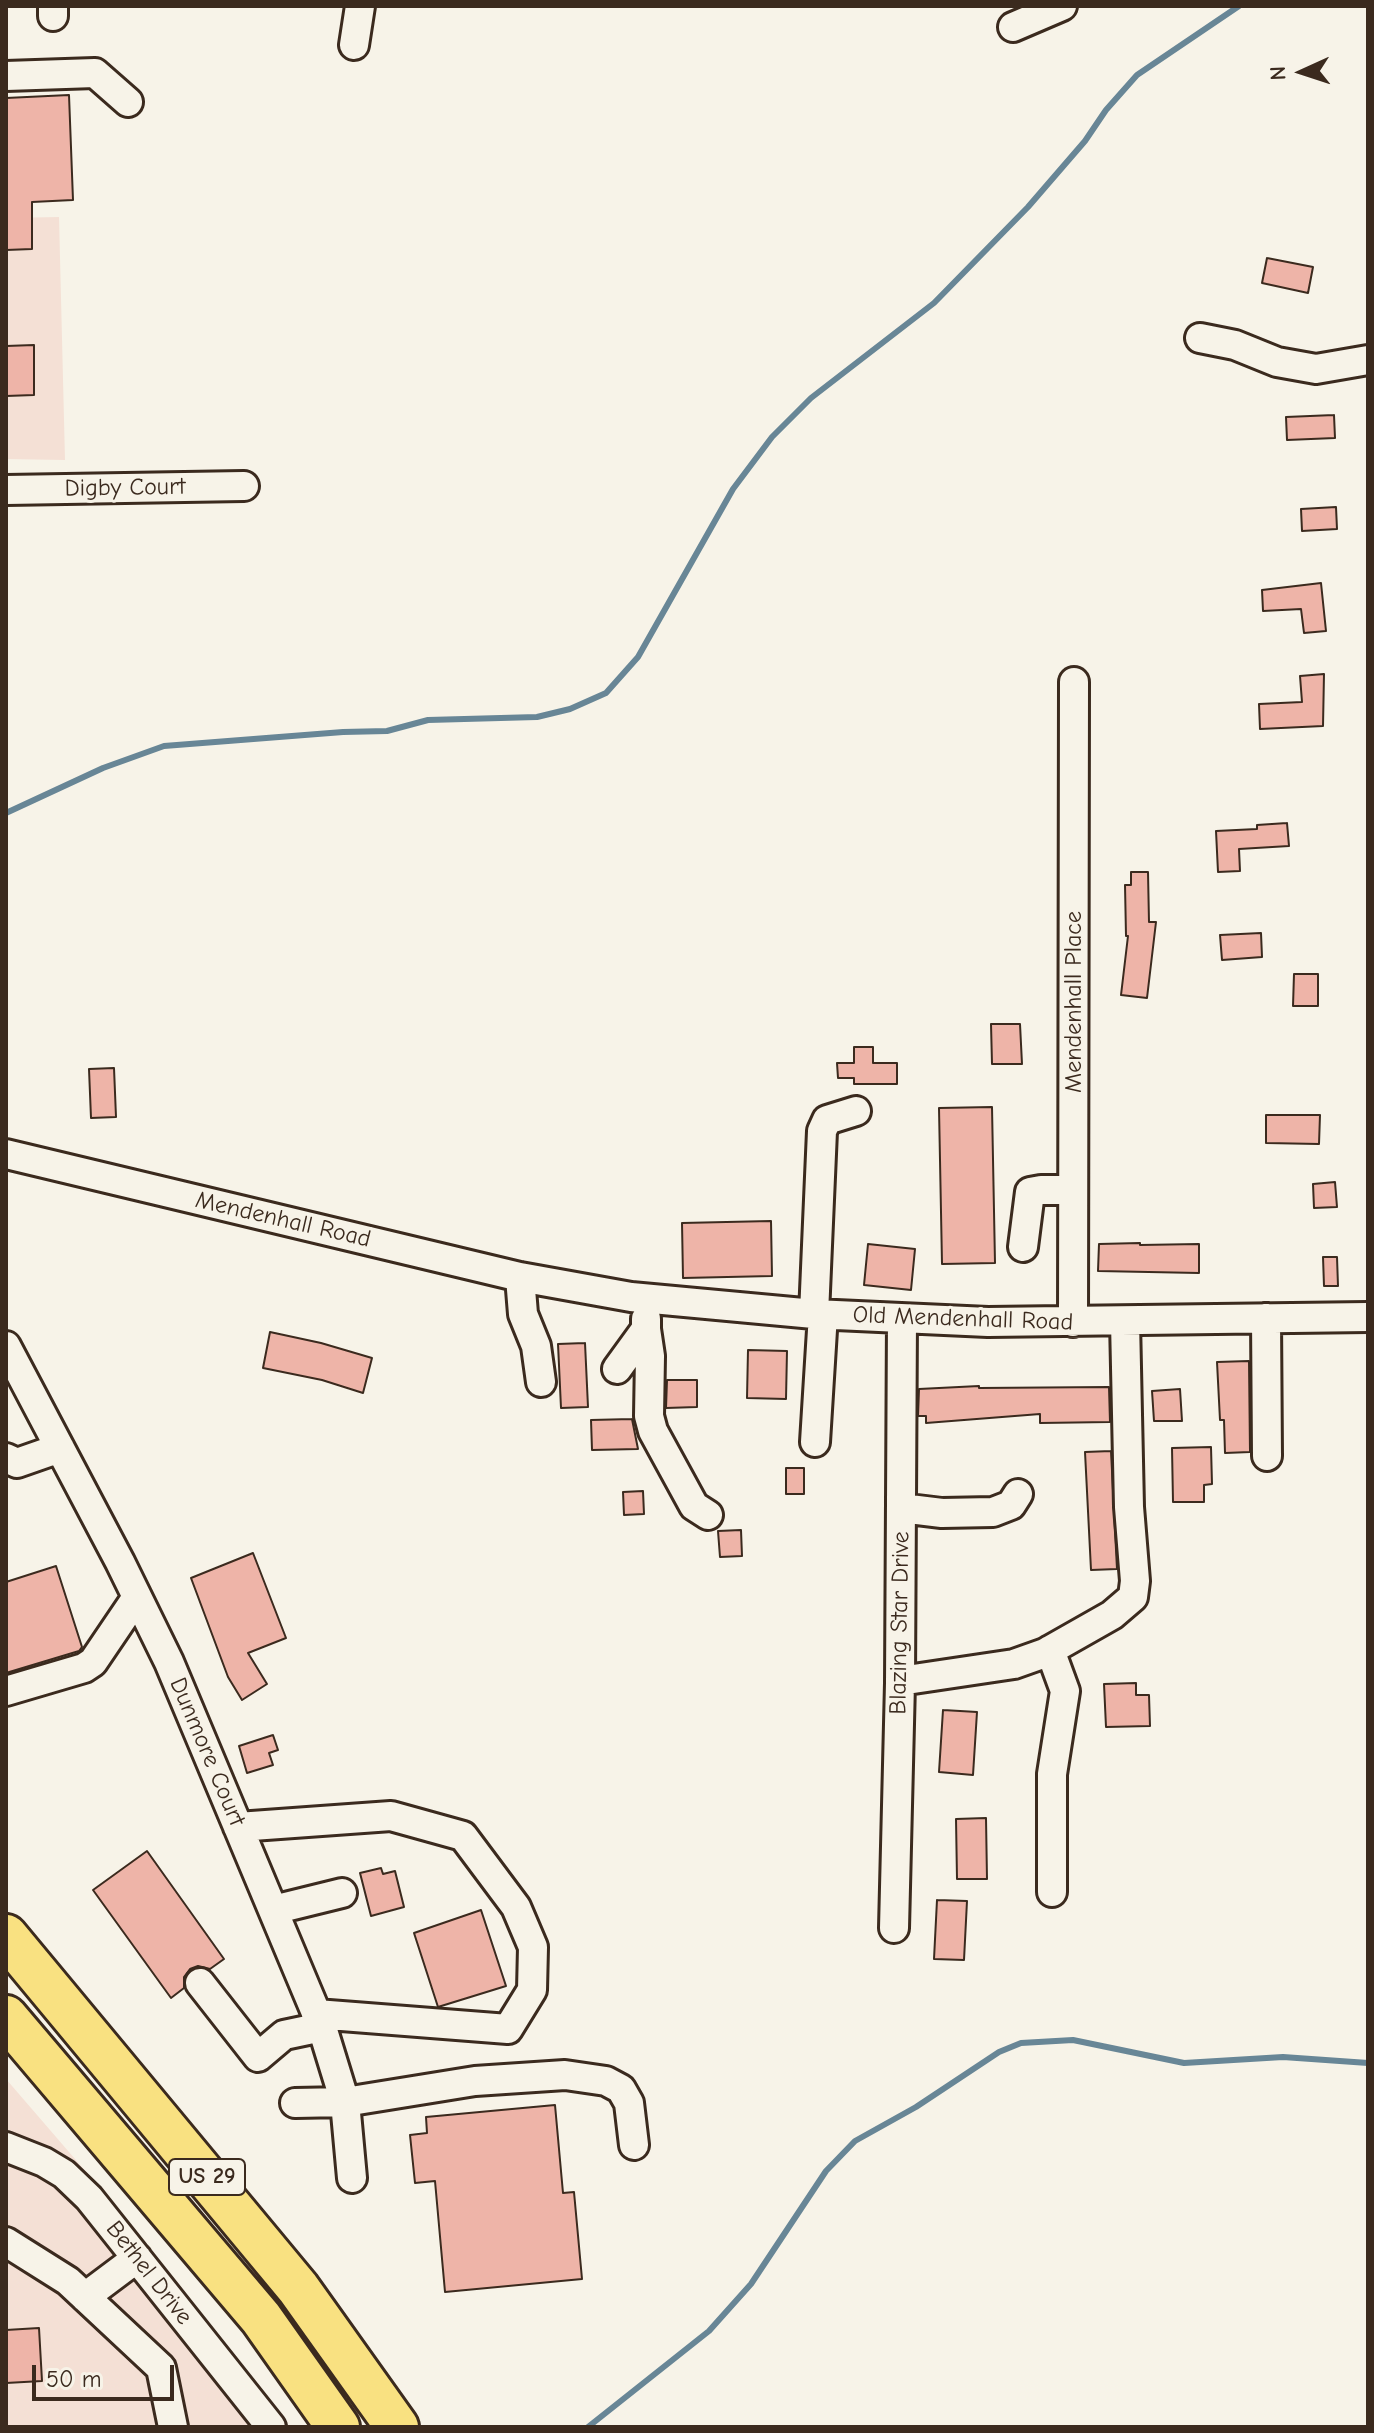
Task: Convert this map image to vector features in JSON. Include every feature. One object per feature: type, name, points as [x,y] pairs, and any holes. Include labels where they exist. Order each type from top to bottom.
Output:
[{"type":"highway","name":"US 29","points":[[6,1936],[298,2288],[397,2427]]},
{"type":"highway","name":"US 29","points":[[6,2017],[261,2318],[338,2427]]},
{"type":"street","points":[[354,45],[360,6]]},
{"type":"street","points":[[1013,27],[1062,6]]},
{"type":"street","points":[[6,76],[95,73],[128,102]]},
{"type":"street","points":[[1200,338],[1235,345],[1277,362],[1316,369],[1368,360]]},
{"type":"street","name":"Digby Court","points":[[6,490],[244,486]]},
{"type":"street","name":"Mendenhall Place","points":[[1073,1322],[1074,682]]},
{"type":"street","points":[[815,1442],[822,1131],[827,1120],[856,1111]]},
{"type":"street","name":"Mendenhall Road","points":[[6,1154],[559,1285]]},
{"type":"street","points":[[1023,1247],[1030,1192],[1073,1190]]},
{"type":"street","points":[[520,1277],[523,1314],[536,1346],[541,1382]]},
{"type":"street","name":"Old Mendenhall Road","points":[[559,1285],[647,1298],[902,1319],[1073,1322],[1368,1317]]},
{"type":"street","points":[[647,1298],[649,1416],[653,1431],[694,1506],[708,1515]]},
{"type":"street","points":[[1266,1318],[1267,1456]]},
{"type":"street","name":"Blazing Star Drive","points":[[894,1928],[900,1681],[902,1319]]},
{"type":"street","points":[[900,1681],[1014,1664],[1050,1650],[1127,1604],[1135,1591],[1129,1507],[1125,1321]]},
{"type":"street","points":[[617,1369],[646,1329]]},
{"type":"street","name":"Dunmore Court","points":[[6,1346],[169,1662],[319,2020],[345,2102],[352,2178]]},
{"type":"street","points":[[6,1458],[17,1463],[60,1448]]},
{"type":"street","points":[[901,1508],[942,1513],[993,1512],[1011,1505],[1018,1494]]},
{"type":"street","points":[[6,1691],[84,1668],[93,1662],[137,1597]]},
{"type":"street","points":[[1050,1650],[1065,1691],[1052,1774],[1052,1892]]},
{"type":"street","points":[[200,1983],[258,2057],[284,2035],[319,2020],[508,2029],[532,1990],[533,1947],[516,1907],[463,1836],[391,1816],[238,1827]]},
{"type":"street","points":[[273,1910],[342,1893]]},
{"type":"street","points":[[295,2103],[345,2102],[475,2081],[565,2075],[606,2081],[621,2089],[629,2103],[634,2145]]},
{"type":"street","name":"Bethel Drive","points":[[6,2147],[44,2162],[64,2174],[89,2198],[271,2427]]},
{"type":"street","points":[[6,2242],[68,2281],[161,2368],[173,2427]]},
{"type":"street","points":[[85,2297],[137,2258]]},
{"type":"shaded area","points":[[59,217],[65,460],[6,459],[6,218]]},
{"type":"shaded area","points":[[6,2079],[94,2181],[283,2427],[6,2427]]},
{"type":"building","points":[[69,95],[73,200],[32,202],[32,249],[6,250],[6,98]]},
{"type":"building","points":[[1267,258],[1313,267],[1308,293],[1262,283]]},
{"type":"building","points":[[34,345],[34,395],[6,396],[6,346]]},
{"type":"building","points":[[1334,415],[1335,438],[1287,440],[1286,417]]},
{"type":"building","points":[[1336,507],[1337,529],[1302,531],[1301,509]]},
{"type":"building","points":[[1321,583],[1326,631],[1304,633],[1301,609],[1263,611],[1262,590]]},
{"type":"building","points":[[1324,674],[1323,726],[1260,729],[1259,704],[1302,702],[1300,676]]},
{"type":"building","points":[[1287,823],[1289,846],[1239,849],[1240,871],[1218,872],[1216,831],[1257,829],[1257,825]]},
{"type":"building","points":[[1131,872],[1148,872],[1149,922],[1156,922],[1147,998],[1121,995],[1128,936],[1125,885],[1131,885]]},
{"type":"building","points":[[1261,933],[1262,957],[1222,960],[1220,935]]},
{"type":"building","points":[[1294,974],[1318,974],[1318,1006],[1293,1006]]},
{"type":"building","points":[[991,1024],[1020,1024],[1022,1064],[992,1064]]},
{"type":"building","points":[[854,1047],[873,1047],[873,1063],[897,1063],[897,1084],[854,1084],[854,1078],[838,1078],[837,1063],[854,1063]]},
{"type":"building","points":[[114,1068],[116,1117],[91,1118],[89,1069]]},
{"type":"building","points":[[992,1107],[995,1263],[942,1264],[939,1108]]},
{"type":"building","points":[[1266,1115],[1320,1115],[1319,1144],[1266,1143]]},
{"type":"building","points":[[1335,1182],[1337,1207],[1314,1208],[1313,1184]]},
{"type":"building","points":[[771,1221],[772,1276],[683,1278],[682,1223]]},
{"type":"building","points":[[868,1244],[915,1249],[911,1290],[864,1285]]},
{"type":"building","points":[[1099,1244],[1199,1244],[1199,1273],[1098,1271]]},
{"type":"building","points":[[1323,1257],[1337,1257],[1338,1286],[1324,1286]]},
{"type":"building","points":[[270,1332],[372,1358],[363,1393],[322,1380],[263,1368]]},
{"type":"building","points":[[585,1343],[588,1407],[561,1408],[558,1344]]},
{"type":"building","points":[[748,1350],[787,1351],[786,1399],[747,1398]]},
{"type":"building","points":[[1249,1361],[1250,1452],[1225,1453],[1217,1362]]},
{"type":"building","points":[[667,1380],[697,1380],[697,1407],[666,1408]]},
{"type":"building","points":[[1109,1387],[1110,1422],[1040,1423],[1040,1414],[926,1423],[926,1416],[918,1416],[919,1389]]},
{"type":"building","points":[[1180,1389],[1182,1421],[1154,1421],[1152,1391]]},
{"type":"building","points":[[632,1419],[638,1449],[592,1450],[591,1420]]},
{"type":"building","points":[[1211,1447],[1212,1484],[1204,1485],[1204,1502],[1173,1502],[1172,1448]]},
{"type":"building","points":[[1111,1451],[1117,1569],[1091,1570],[1085,1452]]},
{"type":"building","points":[[786,1468],[804,1468],[804,1494],[786,1494]]},
{"type":"building","points":[[643,1491],[644,1514],[624,1515],[623,1492]]},
{"type":"building","points":[[741,1530],[742,1556],[720,1557],[718,1531]]},
{"type":"building","points":[[253,1553],[286,1638],[248,1653],[267,1684],[242,1700],[228,1677],[191,1578]]},
{"type":"building","points":[[56,1566],[82,1647],[79,1651],[6,1673],[6,1582]]},
{"type":"building","points":[[1136,1683],[1136,1695],[1149,1695],[1150,1726],[1106,1727],[1104,1684]]},
{"type":"building","points":[[943,1710],[977,1712],[973,1775],[939,1772]]},
{"type":"building","points":[[273,1735],[278,1750],[269,1753],[273,1765],[247,1773],[239,1746]]},
{"type":"building","points":[[986,1818],[987,1879],[957,1879],[956,1819]]},
{"type":"building","points":[[147,1851],[224,1959],[210,1969],[198,1966],[190,1969],[184,1977],[184,1988],[171,1998],[93,1890]]},
{"type":"building","points":[[381,1868],[383,1874],[395,1871],[404,1907],[371,1916],[360,1873]]},
{"type":"building","points":[[937,1900],[967,1901],[964,1960],[934,1959]]},
{"type":"building","points":[[481,1910],[506,1986],[438,2007],[414,1933]]},
{"type":"building","points":[[555,2105],[563,2193],[574,2192],[582,2279],[445,2292],[435,2181],[415,2183],[410,2135],[427,2133],[426,2117]]},
{"type":"building","points":[[39,2328],[42,2381],[6,2383],[6,2330]]},
{"type":"waterway","points":[[6,813],[103,768],[164,746],[387,731],[428,720],[537,717],[570,709],[606,693],[638,657],[733,489],[772,437],[811,398],[934,303],[1028,207],[1137,75],[1239,6]]},
{"type":"waterway","points":[[588,2427],[709,2331],[751,2284],[826,2171],[855,2141],[916,2107],[999,2052],[1021,2043],[1073,2040],[1184,2063],[1283,2057],[1368,2063]]}]
